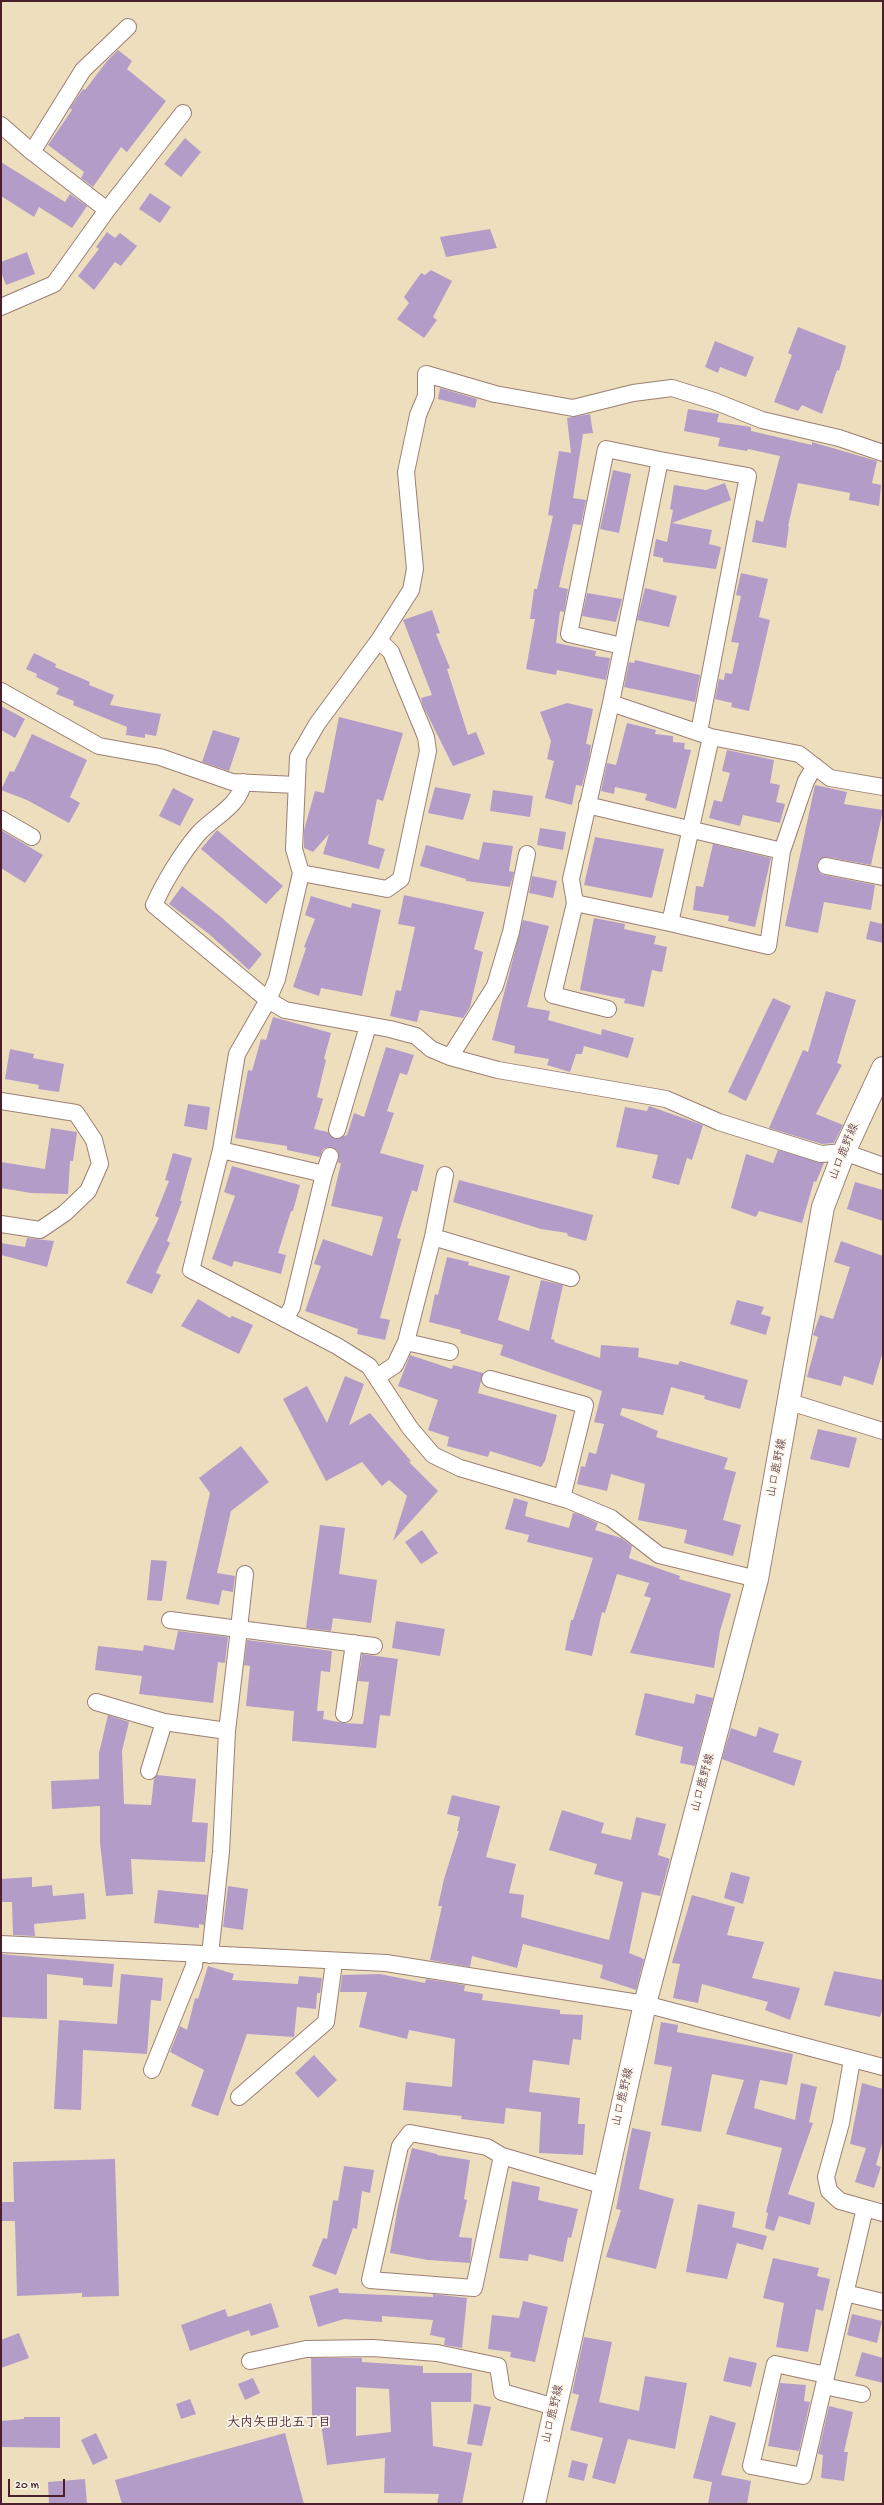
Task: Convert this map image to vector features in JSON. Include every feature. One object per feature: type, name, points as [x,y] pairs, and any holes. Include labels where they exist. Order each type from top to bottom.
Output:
[{"type":"main road","name":"山口鹿野線","points":[[534,2504],[645,2004],[757,1579],[790,1402],[823,1207],[844,1152],[883,1068]]},
{"type":"street","points":[[32,152],[83,70],[128,27]]},
{"type":"street","points":[[1,307],[54,284],[107,210],[182,113]]},
{"type":"street","points":[[1,125],[32,152],[107,210]]},
{"type":"street","points":[[757,1579],[659,1555],[611,1518],[562,1498],[460,1468],[433,1455],[410,1428],[369,1366],[337,1346],[191,1270],[221,1150],[237,1054],[268,1000],[277,979],[301,873],[294,849],[298,757],[317,724],[379,640],[411,590],[415,569],[406,472],[418,415],[426,396],[426,374],[495,394],[573,408],[633,393],[672,388],[714,400],[762,420],[839,438],[883,453]]},
{"type":"street","points":[[622,646],[569,634],[606,449],[748,476],[705,734],[691,831],[670,923]]},
{"type":"street","points":[[608,1009],[554,995],[575,903],[570,879],[611,703],[660,460]]},
{"type":"street","points":[[301,873],[387,889],[401,879],[428,751],[426,737],[391,652],[379,640]]},
{"type":"street","points":[[1,691],[99,746],[160,757],[232,782],[296,786]]},
{"type":"street","points":[[611,703],[705,734],[799,754],[830,778],[883,787]]},
{"type":"street","points":[[575,903],[768,946],[782,851],[806,781],[814,766]]},
{"type":"street","points":[[243,782],[242,791],[237,799],[198,834],[160,891],[154,905],[268,1000],[285,1010],[390,1029],[416,1036],[431,1049],[450,1058],[498,1070],[666,1099],[719,1122],[821,1154],[844,1152],[883,1166]]},
{"type":"street","points":[[587,806],[782,851]]},
{"type":"street","points":[[1,819],[32,836]]},
{"type":"street","points":[[450,1058],[495,986],[511,932],[527,854]]},
{"type":"street","points":[[826,866],[883,877]]},
{"type":"street","points":[[337,1130],[368,1026]]},
{"type":"street","points":[[1,1101],[76,1114],[94,1140],[100,1164],[88,1191],[65,1213],[40,1230],[1,1224]]},
{"type":"street","points":[[221,1150],[324,1174]]},
{"type":"street","points":[[285,1319],[292,1307],[324,1174],[330,1156]]},
{"type":"street","points":[[377,1377],[395,1365],[406,1342],[433,1237],[445,1175]]},
{"type":"street","points":[[433,1237],[571,1278]]},
{"type":"street","points":[[406,1342],[450,1352]]},
{"type":"street","points":[[490,1379],[585,1405],[562,1498]]},
{"type":"street","points":[[790,1402],[883,1429]]},
{"type":"street","points":[[152,2070],[194,1966],[202,1954],[221,1852],[227,1731],[245,1574]]},
{"type":"street","points":[[170,1620],[374,1646]]},
{"type":"street","points":[[344,1714],[354,1643]]},
{"type":"street","points":[[96,1702],[164,1722],[227,1731]]},
{"type":"street","points":[[149,1771],[164,1722]]},
{"type":"street","points":[[1,1944],[334,1962],[386,1963],[645,2004],[883,2067]]},
{"type":"street","points":[[239,2097],[326,2022],[334,1962]]},
{"type":"street","points":[[852,2060],[841,2123],[826,2177],[829,2191],[840,2201],[883,2213]]},
{"type":"street","points":[[502,2156],[474,2288],[370,2280],[400,2146],[410,2133],[487,2147],[502,2156],[605,2186]]},
{"type":"street","points":[[862,2394],[825,2380],[775,2364],[751,2466],[803,2476],[825,2380],[845,2293],[865,2208]]},
{"type":"street","points":[[845,2293],[883,2302]]},
{"type":"street","points":[[250,2361],[306,2349],[373,2348],[437,2353],[498,2366],[502,2392],[555,2408]]},
{"type":"building","points":[[118,50],[132,61],[127,69],[166,101],[127,152],[121,147],[93,187],[81,178],[84,172],[48,145],[72,110],[70,108],[83,89],[85,90],[107,61]]},
{"type":"building","points":[[185,138],[201,152],[181,177],[164,164]]},
{"type":"building","points":[[1,162],[65,202],[70,194],[87,206],[72,228],[39,207],[34,217],[1,196]]},
{"type":"building","points":[[150,193],[171,207],[160,223],[139,209]]},
{"type":"building","points":[[490,229],[497,248],[446,257],[440,237]]},
{"type":"building","points":[[107,232],[115,238],[120,233],[137,246],[121,266],[115,262],[94,290],[78,276],[99,249],[96,247]]},
{"type":"building","points":[[27,252],[35,274],[6,285],[1,272],[1,262]]},
{"type":"building","points":[[431,270],[452,281],[433,317],[437,320],[424,338],[397,319],[409,303],[404,297],[421,273],[425,275]]},
{"type":"building","points":[[798,327],[846,346],[839,371],[837,370],[822,414],[802,405],[798,411],[774,402],[792,355],[788,353]]},
{"type":"building","points":[[715,341],[754,357],[746,377],[720,367],[718,373],[705,367]]},
{"type":"building","points":[[440,388],[477,399],[475,408],[438,399]]},
{"type":"building","points":[[688,409],[719,414],[717,422],[751,427],[751,431],[812,445],[812,442],[877,461],[872,483],[881,485],[879,506],[849,500],[850,493],[798,483],[788,526],[786,548],[752,542],[756,520],[763,522],[780,456],[748,449],[747,451],[718,446],[720,438],[684,431]]},
{"type":"building","points":[[590,414],[593,433],[583,434],[573,498],[586,500],[581,525],[573,524],[559,587],[568,589],[564,612],[560,611],[556,643],[596,651],[595,656],[610,658],[606,680],[557,670],[556,675],[526,669],[535,619],[530,619],[534,589],[537,589],[553,516],[548,515],[559,451],[571,453],[567,418]]},
{"type":"building","points":[[613,470],[631,474],[619,533],[600,529]]},
{"type":"building","points":[[725,483],[731,500],[672,523],[712,530],[709,544],[721,547],[716,569],[663,562],[663,558],[653,556],[656,539],[667,542],[673,510],[670,509],[674,485],[706,490]]},
{"type":"building","points":[[741,573],[768,579],[759,617],[770,620],[749,711],[731,707],[732,703],[715,699],[719,679],[724,680],[725,673],[732,674],[739,643],[731,642],[741,596],[736,595]]},
{"type":"building","points":[[645,588],[677,596],[669,627],[637,620]]},
{"type":"building","points":[[587,593],[622,599],[616,622],[582,616]]},
{"type":"building","points":[[432,610],[440,633],[436,634],[450,668],[447,669],[468,735],[476,732],[485,754],[453,766],[423,706],[421,698],[432,695],[403,620]]},
{"type":"building","points":[[34,653],[56,664],[55,667],[90,682],[89,685],[114,695],[110,705],[161,714],[156,736],[145,734],[145,738],[126,735],[127,727],[73,705],[74,701],[56,694],[59,688],[36,677],[37,674],[26,669]]},
{"type":"building","points":[[635,660],[700,675],[695,702],[624,687],[629,662],[634,663]]},
{"type":"building","points":[[567,703],[593,709],[586,744],[591,745],[589,758],[582,786],[576,785],[572,805],[545,798],[554,761],[547,759],[551,741],[540,712]]},
{"type":"building","points":[[1,706],[25,719],[15,738],[1,730]]},
{"type":"building","points":[[339,717],[403,733],[383,801],[377,799],[368,844],[385,849],[379,869],[323,854],[329,834],[313,852],[304,848],[304,830],[315,791],[324,793]]},
{"type":"building","points":[[627,723],[656,730],[655,734],[673,736],[673,742],[685,743],[684,749],[691,750],[676,809],[645,800],[647,794],[615,787],[614,794],[601,791],[607,763],[616,765]]},
{"type":"building","points":[[213,730],[240,738],[229,771],[202,762]]},
{"type":"building","points":[[32,734],[87,760],[70,797],[80,803],[69,823],[27,800],[1,790],[10,771],[14,772]]},
{"type":"building","points":[[727,750],[774,760],[770,783],[780,785],[776,802],[785,804],[780,823],[743,815],[740,826],[709,818],[714,800],[722,802],[730,773],[722,771]]},
{"type":"building","points":[[815,785],[847,792],[844,804],[883,810],[871,865],[827,857],[819,860],[817,865],[820,873],[824,875],[875,885],[871,910],[824,902],[818,933],[785,926]]},
{"type":"building","points":[[435,787],[471,794],[463,820],[428,813]]},
{"type":"building","points":[[173,788],[194,799],[180,826],[159,816]]},
{"type":"building","points":[[493,790],[533,796],[530,817],[490,811]]},
{"type":"building","points":[[540,828],[566,832],[563,850],[537,845]]},
{"type":"building","points":[[1,830],[43,855],[25,883],[1,868]]},
{"type":"building","points":[[217,830],[283,886],[266,904],[201,849]]},
{"type":"building","points":[[595,837],[664,849],[652,898],[584,885]]},
{"type":"building","points":[[483,842],[513,846],[509,871],[514,872],[510,887],[466,881],[466,879],[420,866],[426,845],[479,860]]},
{"type":"building","points":[[713,844],[771,858],[755,927],[728,921],[729,916],[693,910],[696,886],[703,887]]},
{"type":"building","points":[[532,876],[557,881],[553,898],[529,893]]},
{"type":"building","points":[[182,886],[221,917],[262,954],[249,970],[209,934],[169,904]]},
{"type":"building","points":[[404,895],[484,912],[474,949],[483,952],[470,1007],[463,1018],[420,1010],[417,1022],[390,1016],[396,990],[401,991],[415,927],[398,924]]},
{"type":"building","points":[[311,896],[351,908],[352,903],[381,910],[362,996],[321,988],[319,996],[293,987],[306,948],[304,947],[315,919],[305,915]]},
{"type":"building","points":[[594,918],[625,924],[624,929],[656,936],[654,944],[667,947],[662,972],[652,970],[644,1007],[624,1003],[625,999],[580,990]]},
{"type":"building","points":[[523,920],[549,926],[527,1007],[550,1011],[548,1020],[601,1035],[602,1029],[634,1038],[628,1058],[584,1046],[582,1054],[576,1054],[570,1072],[547,1065],[549,1059],[514,1053],[515,1046],[492,1040]]},
{"type":"building","points":[[870,921],[883,924],[883,943],[866,939]]},
{"type":"building","points":[[826,991],[856,1000],[837,1063],[842,1065],[816,1114],[843,1125],[834,1143],[822,1144],[769,1128],[803,1050],[808,1052]]},
{"type":"building","points":[[773,998],[791,1006],[746,1101],[728,1092]]},
{"type":"building","points":[[273,1017],[331,1033],[324,1059],[326,1060],[317,1097],[323,1099],[314,1129],[328,1132],[335,1139],[347,1135],[354,1113],[364,1117],[386,1047],[414,1055],[407,1075],[400,1073],[387,1111],[394,1113],[380,1153],[424,1165],[417,1192],[412,1190],[397,1238],[401,1239],[380,1318],[390,1320],[385,1340],[357,1334],[358,1329],[305,1311],[321,1266],[314,1264],[323,1239],[372,1256],[383,1217],[331,1206],[341,1163],[338,1163],[339,1154],[337,1150],[328,1147],[323,1149],[320,1157],[287,1150],[287,1146],[235,1138],[248,1070],[252,1071],[261,1039],[266,1040]]},
{"type":"building","points":[[10,1049],[34,1054],[33,1058],[64,1064],[59,1092],[38,1089],[39,1085],[5,1079]]},
{"type":"building","points":[[188,1104],[210,1107],[207,1130],[184,1126]]},
{"type":"building","points":[[649,1106],[703,1125],[692,1160],[687,1158],[679,1185],[652,1178],[658,1155],[616,1147],[625,1107],[647,1111]]},
{"type":"building","points":[[51,1128],[77,1132],[73,1161],[70,1161],[68,1194],[31,1193],[1,1188],[1,1162],[45,1169]]},
{"type":"building","points":[[778,1150],[824,1163],[816,1182],[814,1181],[802,1223],[759,1211],[756,1217],[731,1208],[746,1154],[773,1163]]},
{"type":"building","points":[[173,1153],[192,1158],[180,1201],[182,1201],[167,1241],[170,1243],[156,1273],[161,1275],[152,1294],[126,1283],[159,1218],[155,1216],[169,1181],[165,1180]]},
{"type":"building","points":[[232,1166],[300,1185],[293,1211],[291,1211],[278,1253],[286,1255],[281,1274],[234,1261],[232,1267],[212,1259],[235,1196],[224,1192]]},
{"type":"building","points":[[459,1180],[593,1215],[586,1241],[568,1236],[567,1233],[541,1229],[453,1202]]},
{"type":"building","points":[[855,1182],[883,1190],[883,1221],[847,1209]]},
{"type":"building","points":[[27,1238],[54,1241],[47,1267],[1,1255],[1,1243],[25,1247]]},
{"type":"building","points":[[841,1241],[883,1256],[883,1351],[873,1385],[844,1376],[841,1386],[807,1377],[818,1337],[813,1335],[820,1315],[833,1319],[850,1267],[834,1262]]},
{"type":"building","points":[[447,1257],[469,1262],[468,1265],[510,1276],[498,1320],[529,1331],[541,1280],[563,1285],[551,1339],[555,1340],[554,1342],[600,1358],[601,1345],[639,1348],[638,1357],[678,1365],[680,1361],[748,1380],[740,1409],[704,1399],[705,1396],[671,1387],[663,1415],[622,1408],[620,1415],[658,1431],[656,1437],[728,1458],[724,1469],[736,1472],[723,1520],[741,1525],[733,1556],[684,1543],[687,1530],[638,1520],[645,1484],[611,1474],[607,1491],[577,1484],[581,1466],[585,1467],[589,1452],[596,1454],[604,1424],[594,1422],[602,1391],[500,1355],[503,1345],[460,1333],[461,1330],[429,1322],[435,1294],[438,1295]]},
{"type":"building","points":[[198,1299],[230,1318],[232,1316],[253,1325],[239,1354],[181,1326]]},
{"type":"building","points":[[737,1300],[764,1307],[761,1314],[771,1317],[766,1335],[730,1324]]},
{"type":"building","points":[[410,1355],[452,1369],[453,1365],[483,1373],[478,1393],[557,1415],[545,1461],[541,1467],[490,1451],[488,1457],[447,1446],[449,1437],[428,1430],[438,1400],[398,1386]]},
{"type":"building","points":[[345,1376],[364,1384],[349,1425],[370,1413],[411,1461],[409,1462],[438,1491],[393,1541],[407,1496],[389,1480],[382,1486],[362,1462],[326,1481],[283,1399],[307,1386],[327,1423]]},
{"type":"building","points":[[818,1429],[857,1438],[849,1468],[810,1459]]},
{"type":"building","points":[[241,1446],[269,1482],[231,1511],[217,1573],[235,1576],[233,1592],[222,1590],[219,1605],[186,1599],[210,1493],[199,1478]]},
{"type":"building","points":[[514,1498],[528,1502],[525,1516],[569,1528],[573,1513],[578,1514],[598,1523],[595,1530],[621,1538],[632,1546],[629,1558],[680,1576],[679,1579],[731,1594],[720,1631],[714,1668],[630,1653],[651,1598],[644,1596],[649,1583],[617,1574],[605,1613],[602,1612],[592,1656],[565,1650],[571,1620],[573,1620],[593,1558],[527,1542],[529,1535],[505,1529]]},
{"type":"building","points":[[320,1525],[345,1528],[339,1574],[377,1580],[371,1623],[333,1618],[331,1631],[306,1628]]},
{"type":"building","points":[[422,1530],[438,1553],[421,1564],[405,1542]]},
{"type":"building","points":[[151,1560],[167,1561],[162,1601],[147,1600]]},
{"type":"building","points":[[396,1621],[445,1629],[440,1656],[392,1648]]},
{"type":"building","points":[[178,1631],[228,1637],[225,1663],[218,1662],[213,1703],[139,1694],[142,1676],[95,1670],[98,1646],[143,1651],[144,1645],[174,1650]]},
{"type":"building","points":[[247,1640],[332,1651],[330,1672],[321,1671],[317,1711],[324,1711],[323,1719],[343,1723],[363,1724],[369,1682],[358,1681],[362,1654],[398,1659],[390,1716],[380,1715],[376,1748],[292,1741],[294,1711],[246,1706],[250,1666],[244,1665]]},
{"type":"building","points":[[645,1693],[694,1704],[696,1694],[713,1698],[695,1766],[680,1763],[683,1747],[635,1735]]},
{"type":"building","points":[[108,1715],[129,1722],[122,1751],[124,1804],[151,1805],[154,1779],[157,1775],[196,1779],[192,1822],[208,1823],[205,1862],[131,1859],[133,1894],[106,1896],[100,1843],[100,1806],[52,1809],[51,1781],[99,1779],[99,1753]]},
{"type":"building","points":[[759,1727],[779,1734],[773,1752],[802,1761],[794,1786],[722,1759],[731,1728],[756,1737]]},
{"type":"building","points":[[452,1795],[500,1806],[486,1857],[516,1864],[509,1893],[524,1895],[521,1917],[609,1940],[623,1882],[594,1874],[597,1864],[549,1850],[562,1810],[604,1823],[601,1833],[631,1840],[636,1817],[666,1824],[658,1855],[670,1859],[660,1896],[642,1892],[629,1953],[644,1959],[636,1990],[600,1978],[603,1965],[523,1944],[517,1968],[472,1956],[470,1967],[430,1960],[442,1906],[438,1906],[444,1879],[459,1831],[457,1831],[460,1817],[447,1814]]},
{"type":"building","points":[[731,1872],[750,1877],[743,1904],[724,1898]]},
{"type":"building","points":[[32,1877],[32,1887],[52,1885],[53,1896],[84,1893],[86,1919],[34,1924],[35,1936],[13,1935],[12,1902],[1,1902],[1,1879]]},
{"type":"building","points":[[228,1886],[248,1889],[243,1930],[223,1927]]},
{"type":"building","points":[[158,1890],[207,1895],[204,1925],[199,1924],[199,1928],[154,1923]]},
{"type":"building","points":[[692,1895],[735,1907],[727,1935],[764,1942],[752,1978],[800,1988],[790,2020],[765,2010],[768,2002],[702,1984],[698,2003],[673,1998],[680,1964],[672,1963]]},
{"type":"building","points":[[1,1954],[114,1964],[112,1987],[83,1985],[83,1978],[47,1974],[47,2019],[1,2017]]},
{"type":"building","points":[[208,1966],[234,1974],[232,1980],[298,1984],[299,1976],[322,1978],[320,1993],[317,1993],[316,2009],[297,2007],[294,2037],[247,2034],[218,2116],[191,2106],[204,2070],[170,2052],[180,2026],[187,2030],[195,1998],[198,1999]]},
{"type":"building","points":[[834,1971],[883,1980],[883,2007],[880,2017],[824,2005]]},
{"type":"building","points":[[121,1974],[163,1978],[161,2001],[151,2000],[147,2054],[83,2050],[81,2110],[54,2109],[59,2020],[117,2024]]},
{"type":"building","points":[[380,1974],[425,1983],[426,1979],[465,1985],[464,1991],[483,1994],[482,2000],[560,2010],[560,2014],[583,2015],[581,2040],[573,2039],[569,2065],[533,2060],[529,2092],[580,2098],[578,2124],[585,2124],[583,2155],[539,2153],[541,2112],[506,2108],[504,2124],[461,2119],[462,2116],[403,2110],[406,2082],[452,2087],[455,2039],[409,2030],[407,2039],[359,2027],[367,1992],[340,1992],[342,1975]]},
{"type":"building","points":[[661,2022],[678,2025],[677,2032],[793,2054],[787,2085],[760,2080],[754,2108],[795,2120],[801,2083],[817,2087],[809,2122],[813,2123],[788,2194],[815,2203],[810,2225],[779,2216],[774,2231],[765,2228],[768,2213],[766,2212],[782,2148],[726,2134],[744,2080],[712,2074],[701,2132],[661,2125],[672,2067],[654,2064]]},
{"type":"building","points":[[314,2055],[337,2080],[318,2098],[295,2073]]},
{"type":"building","points":[[862,2083],[883,2089],[883,2140],[876,2165],[881,2167],[874,2188],[855,2182],[866,2148],[850,2144]]},
{"type":"building","points":[[632,2128],[651,2132],[639,2189],[674,2199],[656,2269],[606,2257],[621,2210],[616,2209]]},
{"type":"building","points":[[412,2148],[437,2155],[470,2160],[464,2199],[467,2200],[459,2237],[472,2238],[470,2263],[428,2260],[390,2253],[398,2206]]},
{"type":"building","points":[[115,2159],[119,2296],[82,2297],[82,2293],[17,2296],[15,2221],[1,2221],[1,2202],[14,2202],[13,2162]]},
{"type":"building","points":[[344,2166],[374,2170],[370,2193],[362,2191],[357,2229],[353,2228],[336,2275],[312,2266],[323,2238],[327,2239],[333,2200],[338,2201]]},
{"type":"building","points":[[512,2181],[540,2187],[538,2200],[578,2209],[571,2238],[568,2237],[563,2262],[529,2254],[528,2261],[499,2258]]},
{"type":"building","points":[[698,2204],[735,2212],[732,2227],[767,2236],[763,2250],[737,2243],[727,2279],[686,2272]]},
{"type":"building","points":[[773,2258],[819,2268],[817,2276],[830,2279],[823,2311],[816,2309],[808,2352],[776,2347],[784,2303],[763,2298]]},
{"type":"building","points":[[338,2288],[339,2293],[433,2297],[433,2294],[467,2298],[462,2348],[444,2345],[445,2338],[430,2335],[433,2320],[382,2316],[382,2322],[344,2319],[318,2327],[309,2296]]},
{"type":"building","points":[[523,2301],[548,2307],[535,2362],[510,2357],[511,2352],[488,2349],[492,2315],[519,2318]]},
{"type":"building","points":[[271,2303],[279,2327],[251,2336],[249,2330],[190,2351],[181,2325],[225,2309],[228,2317]]},
{"type":"building","points":[[852,2314],[882,2321],[877,2343],[847,2335]]},
{"type":"building","points":[[19,2333],[29,2358],[1,2368],[1,2340]]},
{"type":"building","points":[[584,2337],[612,2342],[599,2402],[639,2411],[645,2376],[687,2383],[675,2449],[628,2439],[615,2484],[592,2478],[603,2438],[570,2430],[579,2395],[572,2393]]},
{"type":"building","points":[[862,2352],[883,2358],[883,2383],[855,2376]]},
{"type":"building","points":[[729,2357],[757,2363],[751,2387],[723,2381]]},
{"type":"building","points":[[311,2358],[362,2358],[362,2362],[423,2366],[423,2373],[472,2373],[471,2402],[431,2402],[433,2446],[472,2453],[462,2504],[437,2504],[439,2494],[384,2493],[385,2458],[327,2465],[320,2416],[312,2416]],"holes":[[[356,2387],[389,2389],[391,2432],[356,2436]]]},
{"type":"building","points":[[253,2378],[260,2393],[245,2400],[238,2384]]},
{"type":"building","points":[[780,2383],[806,2385],[804,2401],[810,2402],[799,2451],[768,2446]]},
{"type":"building","points":[[190,2399],[196,2414],[181,2419],[176,2404]]},
{"type":"building","points":[[474,2404],[491,2407],[482,2446],[467,2444]]},
{"type":"building","points":[[829,2406],[853,2412],[844,2452],[848,2452],[844,2481],[821,2478],[823,2455],[818,2454]]},
{"type":"building","points":[[710,2415],[736,2423],[721,2475],[751,2481],[747,2504],[708,2504],[712,2482],[693,2478]]},
{"type":"building","points":[[24,2417],[60,2417],[60,2448],[1,2447],[1,2421],[24,2419]]},
{"type":"building","points":[[96,2433],[108,2458],[93,2465],[81,2440]]},
{"type":"building","points":[[285,2433],[304,2504],[122,2504],[115,2480]]},
{"type":"building","points":[[572,2460],[588,2464],[584,2481],[568,2477]]},
{"type":"building","points":[[85,2479],[87,2504],[49,2504],[48,2482]]},
{"type":"district","name":"大内矢田北五丁目","points":[[279,2424]]}]
